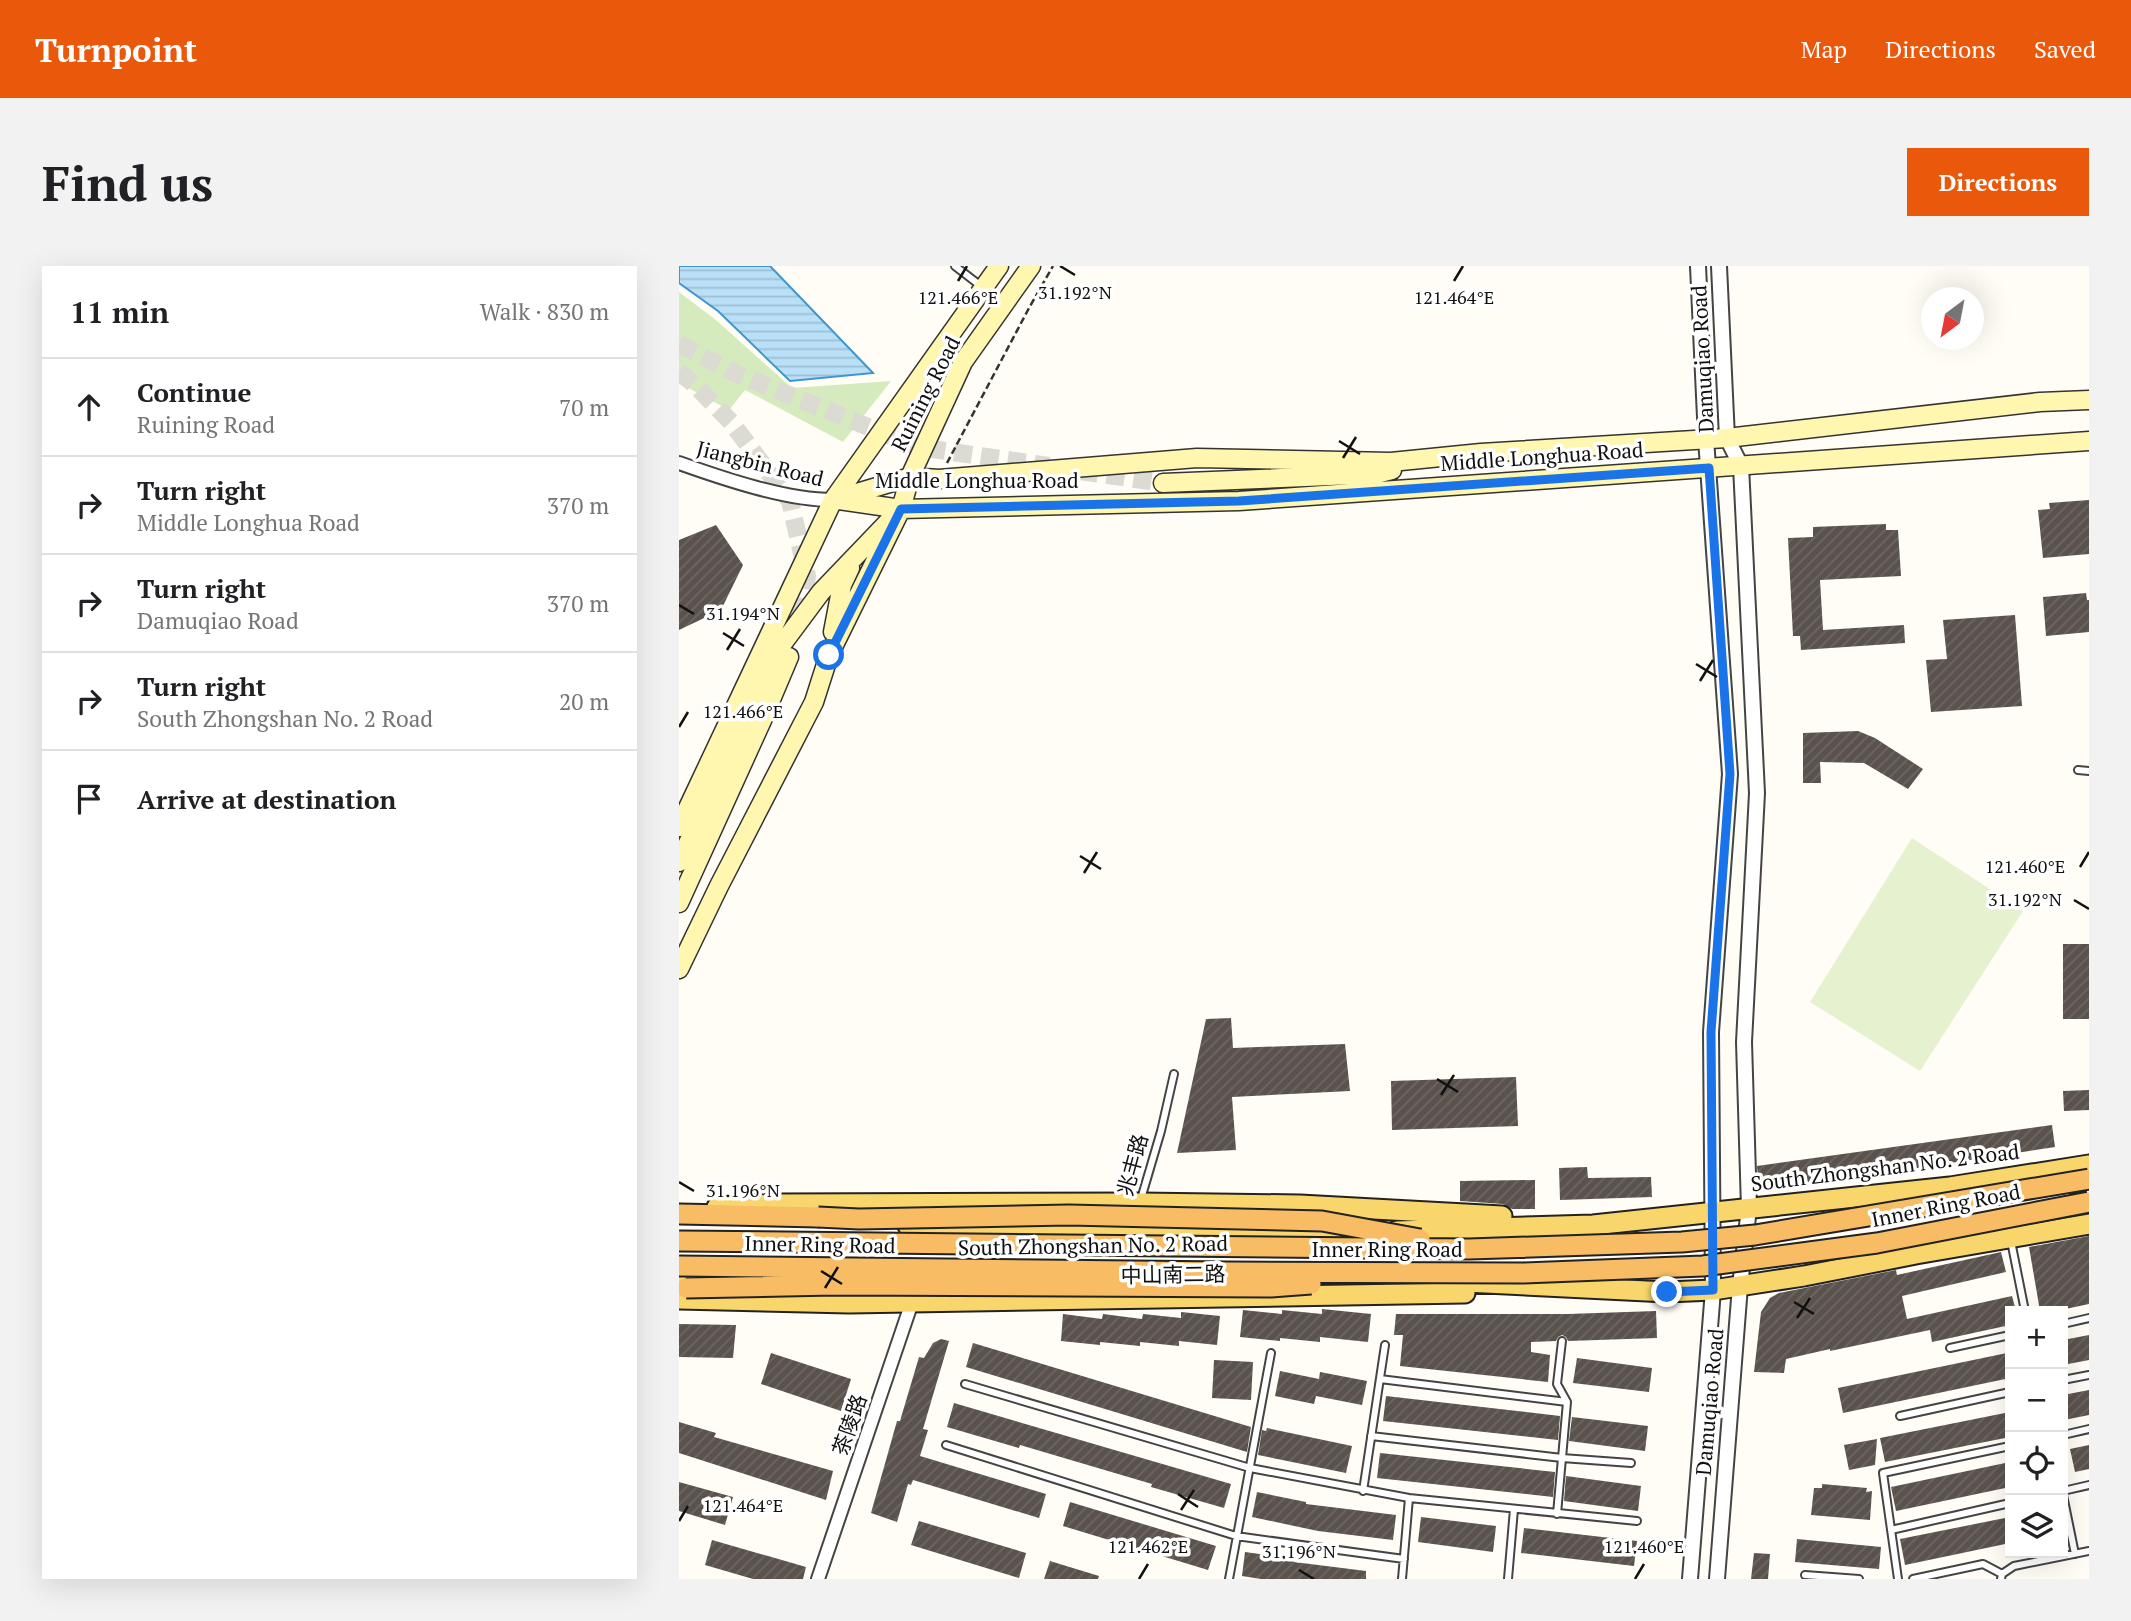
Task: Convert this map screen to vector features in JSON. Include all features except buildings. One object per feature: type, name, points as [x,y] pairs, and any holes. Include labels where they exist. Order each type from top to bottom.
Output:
[{"type":"highway","name":"Inner Ring Road","points":[[679,1241],[1469,1249],[1682,1242],[1743,1236],[2089,1179]]},
{"type":"highway","name":"Inner Ring Road","points":[[679,1266],[1523,1273],[1703,1266],[1877,1243],[2089,1202]]},
{"type":"highway","points":[[679,1213],[859,1219],[1069,1215],[1322,1221],[1469,1249]]},
{"type":"highway","points":[[681,1288],[834,1285],[1271,1287],[1478,1272]]},
{"type":"main road","name":"Ruining Road","points":[[679,827],[833,500],[999,266]]},
{"type":"main road","name":"Ruining Road","points":[[679,968],[814,702],[829,655],[901,509],[910,477],[964,362],[1031,266]]},
{"type":"main road","name":"Middle Longhua Road","points":[[833,500],[910,477],[939,479],[1197,458],[1391,462],[1481,453],[1727,438],[2040,402],[2089,400]]},
{"type":"main road","name":"Middle Longhua Road","points":[[833,500],[901,509],[1239,501],[2089,441]]},
{"type":"main road","points":[[1163,484],[1376,474],[1481,453]]},
{"type":"main road","points":[[679,862],[783,643],[821,592],[901,509]]},
{"type":"main road","points":[[829,655],[842,584],[858,553]]},
{"type":"main road","points":[[679,903],[796,641]]},
{"type":"main road","name":"South Zhongshan No. 2 Road","points":[[679,1213],[1010,1231],[1304,1234],[1593,1224],[1950,1187],[2089,1165]]},
{"type":"main road","points":[[679,1213],[775,1204],[1140,1203],[1300,1205],[1538,1217],[1593,1224]]},
{"type":"main road","name":"South Zhongshan No. 2 Road","points":[[681,1288],[1196,1264],[1378,1278],[1667,1292],[1713,1290],[2089,1224]]},
{"type":"main road","name":"中山南二路","points":[[681,1288],[849,1303],[1667,1292]]},
{"type":"street","name":"Damuqiao Road","points":[[1690,1579],[1713,1290],[1711,1032],[1730,774],[1706,439],[1699,266]]},
{"type":"street","name":"Damuqiao Road","points":[[1717,1579],[1740,1286],[1749,1208],[1744,1042],[1757,793],[1741,466],[1727,438],[1719,266]]},
{"type":"street","name":"Jiangbin Road","points":[[679,463],[784,494],[833,500]]},
{"type":"street","name":"茶陵路","points":[[818,1579],[912,1302]]},
{"type":"lane","points":[[955,266],[1005,304]]},
{"type":"lane","points":[[2078,770],[2089,771]]},
{"type":"lane","name":"兆丰路","points":[[1132,1255],[1140,1203],[1174,1074]]},
{"type":"lane","points":[[2011,1238],[2024,1306]]},
{"type":"lane","points":[[2068,1323],[2089,1318]]},
{"type":"lane","points":[[1951,1348],[2005,1336]]},
{"type":"lane","points":[[1557,1514],[1567,1402],[1557,1384],[1562,1340]]},
{"type":"lane","points":[[1363,1491],[1385,1345]]},
{"type":"lane","points":[[1230,1579],[1271,1353]]},
{"type":"lane","points":[[2068,1379],[2089,1375]]},
{"type":"lane","points":[[1380,1379],[1567,1402]]},
{"type":"lane","points":[[965,1384],[1250,1468],[1409,1498],[1637,1521]]},
{"type":"lane","points":[[1900,1416],[2005,1393]]},
{"type":"lane","points":[[2068,1434],[2089,1429]]},
{"type":"lane","points":[[1371,1436],[1562,1458],[1631,1463]]},
{"type":"lane","points":[[946,1445],[1236,1536],[1404,1559]]},
{"type":"lane","points":[[1898,1579],[1883,1473],[2005,1447]]},
{"type":"lane","points":[[2068,1491],[2089,1485]]},
{"type":"lane","points":[[2063,1495],[2075,1554]]},
{"type":"lane","points":[[1402,1579],[1409,1498]]},
{"type":"lane","points":[[1891,1530],[2005,1504]]},
{"type":"lane","points":[[1508,1579],[1514,1509]]},
{"type":"lane","points":[[1913,1579],[1983,1564],[2002,1576],[2014,1566],[2089,1551]]},
{"type":"lane","points":[[1805,1575],[1859,1579]]},
{"type":"path","points":[[939,479],[1053,266]]},
{"type":"green space","points":[[679,292],[716,320],[792,388],[891,381],[843,442],[745,390],[729,410],[679,383]]},
{"type":"green space","points":[[1912,838],[2023,911],[1920,1071],[1810,1002]]},
{"type":"water","points":[[679,266],[770,266],[873,373],[790,381],[718,311],[679,283]]},
{"type":"tunnel","points":[[679,344],[737,374],[918,447],[1049,466]]},
{"type":"tunnel","points":[[679,372],[731,422],[790,501],[807,576],[799,623]]},
{"type":"tunnel","points":[[1080,471],[1163,483]]},
{"type":"route","points":[[829,655],[901,509],[1239,501],[1709,468],[1730,774],[1711,1032],[1713,1290],[1667,1292]]}]
